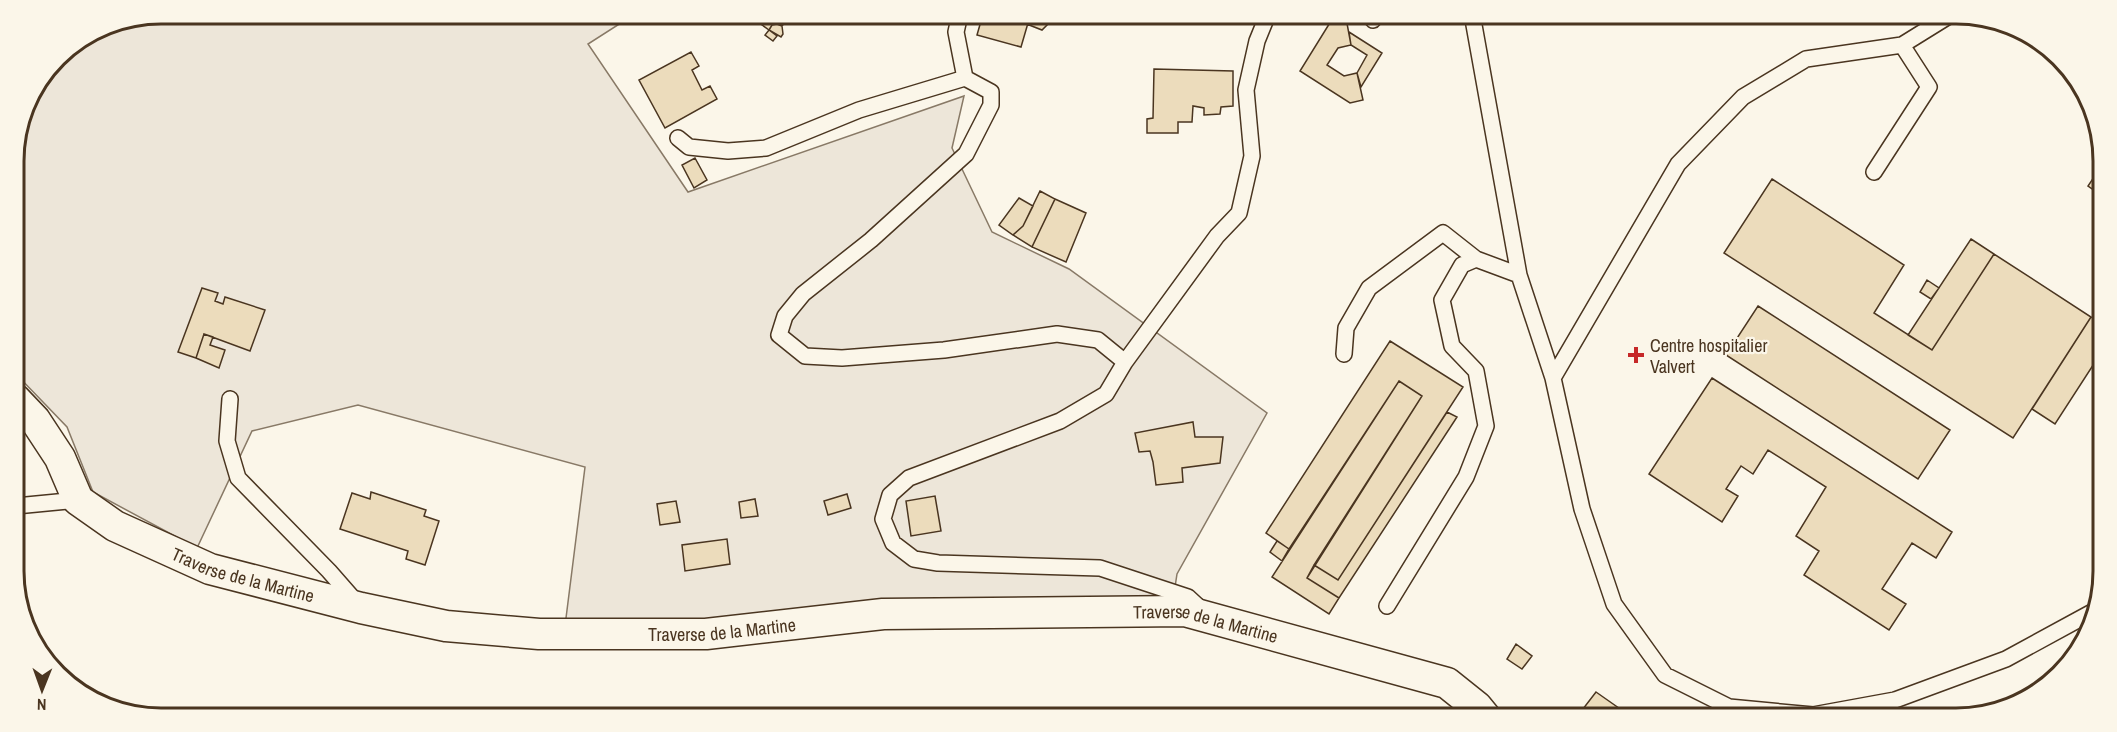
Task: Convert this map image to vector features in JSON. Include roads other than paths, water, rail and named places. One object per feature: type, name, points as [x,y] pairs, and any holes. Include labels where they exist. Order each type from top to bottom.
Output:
[{"type":"street","points":[[24,408],[35,420],[60,458],[78,500]]},
{"type":"street","name":"Traverse de la Martine","points":[[78,500],[115,526],[210,568],[361,608],[446,626],[539,634],[706,634],[883,614],[1185,611],[1447,684],[1478,708]]},
{"type":"lane","points":[[958,24],[956,32],[965,78]]},
{"type":"lane","points":[[1210,617],[1188,597],[1100,568],[938,563],[914,559],[893,543],[883,519],[890,495],[909,478],[1060,421],[1106,394],[1125,362],[1217,236],[1239,213],[1252,156],[1246,90],[1257,41],[1264,24]]},
{"type":"lane","points":[[1474,24],[1520,275],[1552,378],[1582,509],[1614,604],[1665,675],[1729,707],[1740,708]]},
{"type":"lane","points":[[1552,378],[1678,164],[1743,97],[1806,59],[1902,45],[1936,24]]},
{"type":"lane","points":[[1874,172],[1929,87],[1902,45]]},
{"type":"lane","points":[[678,138],[689,147],[728,152],[766,148],[859,110],[965,78],[991,92],[991,105],[966,154],[871,240],[803,294],[785,316],[779,334],[805,356],[842,358],[944,350],[1057,334],[1098,340],[1125,362]]},
{"type":"lane","points":[[1344,354],[1346,328],[1369,288],[1443,233],[1476,259],[1520,275]]},
{"type":"lane","points":[[1387,606],[1466,477],[1486,426],[1476,371],[1452,346],[1442,300],[1462,265],[1476,259]]},
{"type":"lane","points":[[230,399],[227,441],[238,478],[361,608]]},
{"type":"lane","points":[[24,505],[78,500]]},
{"type":"lane","points":[[1851,708],[1895,700],[2006,659],[2086,616]]},
{"type":"place","name":"Centre hospitalier Valvert","points":[[1636,355]]}]
